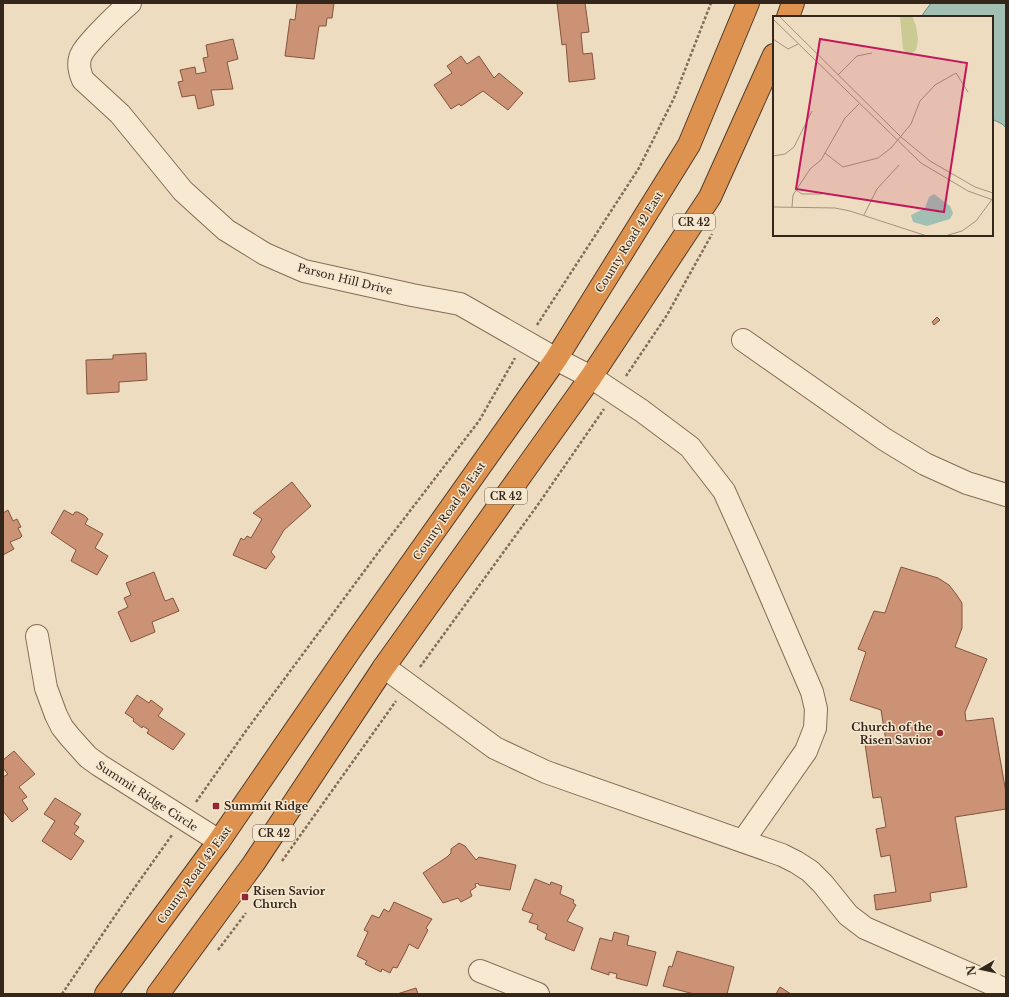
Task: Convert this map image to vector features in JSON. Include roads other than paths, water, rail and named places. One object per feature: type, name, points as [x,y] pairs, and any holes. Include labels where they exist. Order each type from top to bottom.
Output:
[{"type":"highway","name":"County Road 42 East","points":[[106,994],[219,841],[348,652],[556,359],[689,145],[748,3]]},
{"type":"highway","points":[[788,16],[793,3]]},
{"type":"highway","name":"CR 42","points":[[158,994],[254,863],[384,668],[591,377],[710,197],[773,57]]},
{"type":"street","name":"Parson Hill Drive","points":[[130,3],[108,23],[84,49],[79,65],[81,74],[85,82],[120,114],[183,191],[226,230],[265,254],[304,271],[412,296],[460,304],[556,359],[591,377],[614,393],[690,447],[724,491],[812,692],[816,709],[815,728],[806,751],[743,841]]},
{"type":"street","points":[[743,340],[884,439],[925,464],[966,483],[1006,495]]},
{"type":"street","name":"Summit Ridge Circle","points":[[38,636],[46,688],[59,721],[70,737],[88,757],[99,765],[219,841]]},
{"type":"street","points":[[384,668],[495,748],[546,772],[782,855],[810,871],[823,884],[848,915],[865,928],[1006,990]]},
{"type":"street","points":[[480,971],[538,994]]},
{"type":"place","name":"Church of the Risen Savior","points":[[940,733]]},
{"type":"place","name":"Summit Ridge","points":[[216,806]]},
{"type":"place","name":"Risen Savior Church","points":[[245,897]]}]
